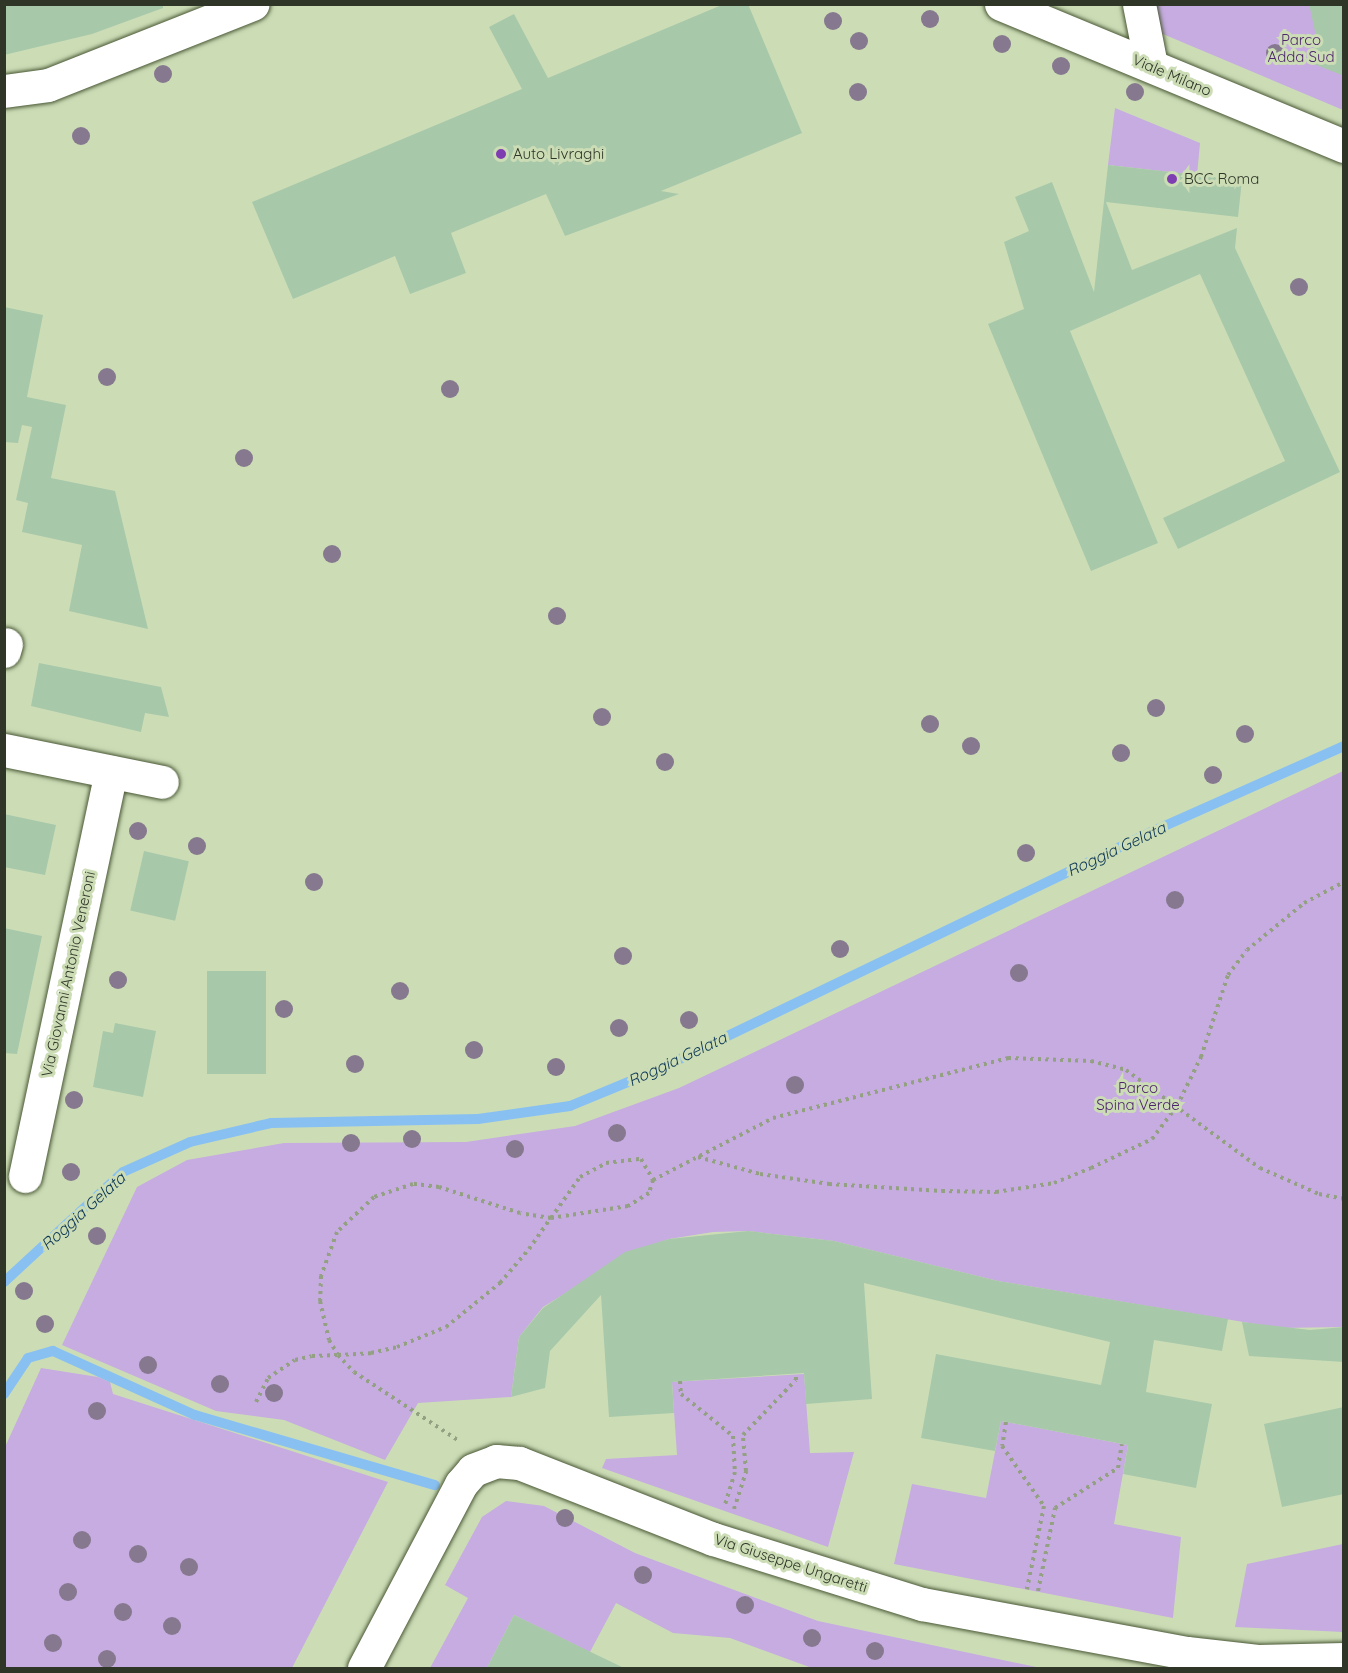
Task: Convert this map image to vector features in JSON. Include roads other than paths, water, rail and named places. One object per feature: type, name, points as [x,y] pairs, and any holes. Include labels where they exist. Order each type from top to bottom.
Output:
[{"type":"street","points":[[4,91],[48,85],[253,4]]},
{"type":"street","name":"Viale Milano","points":[[1001,4],[1344,146]]},
{"type":"street","points":[[1139,4],[1150,65]]},
{"type":"street","points":[[4,750],[162,782]]},
{"type":"street","name":"Via Giovanni Antonio Veneroni","points":[[25,1176],[111,772]]},
{"type":"street","name":"Via Giuseppe Ungaretti","points":[[364,1668],[461,1484],[473,1470],[496,1461],[519,1463],[713,1539],[922,1604],[1238,1659],[1344,1659]]},
{"type":"waterway","name":"Roggia Gelata","points":[[4,1282],[123,1172],[190,1142],[271,1123],[478,1119],[570,1106],[657,1070],[1151,832],[1344,746]]},
{"type":"waterway","points":[[4,1394],[28,1358],[53,1351],[195,1415],[435,1485]]},
{"type":"place","name":"Auto Livraghi","points":[[501,154]]},
{"type":"place","name":"BCC Roma","points":[[1172,179]]},
{"type":"park label","name":"Parco Adda Sud","points":[[1301,48]]},
{"type":"park label","name":"Parco Spina Verde","points":[[1138,1096]]}]
